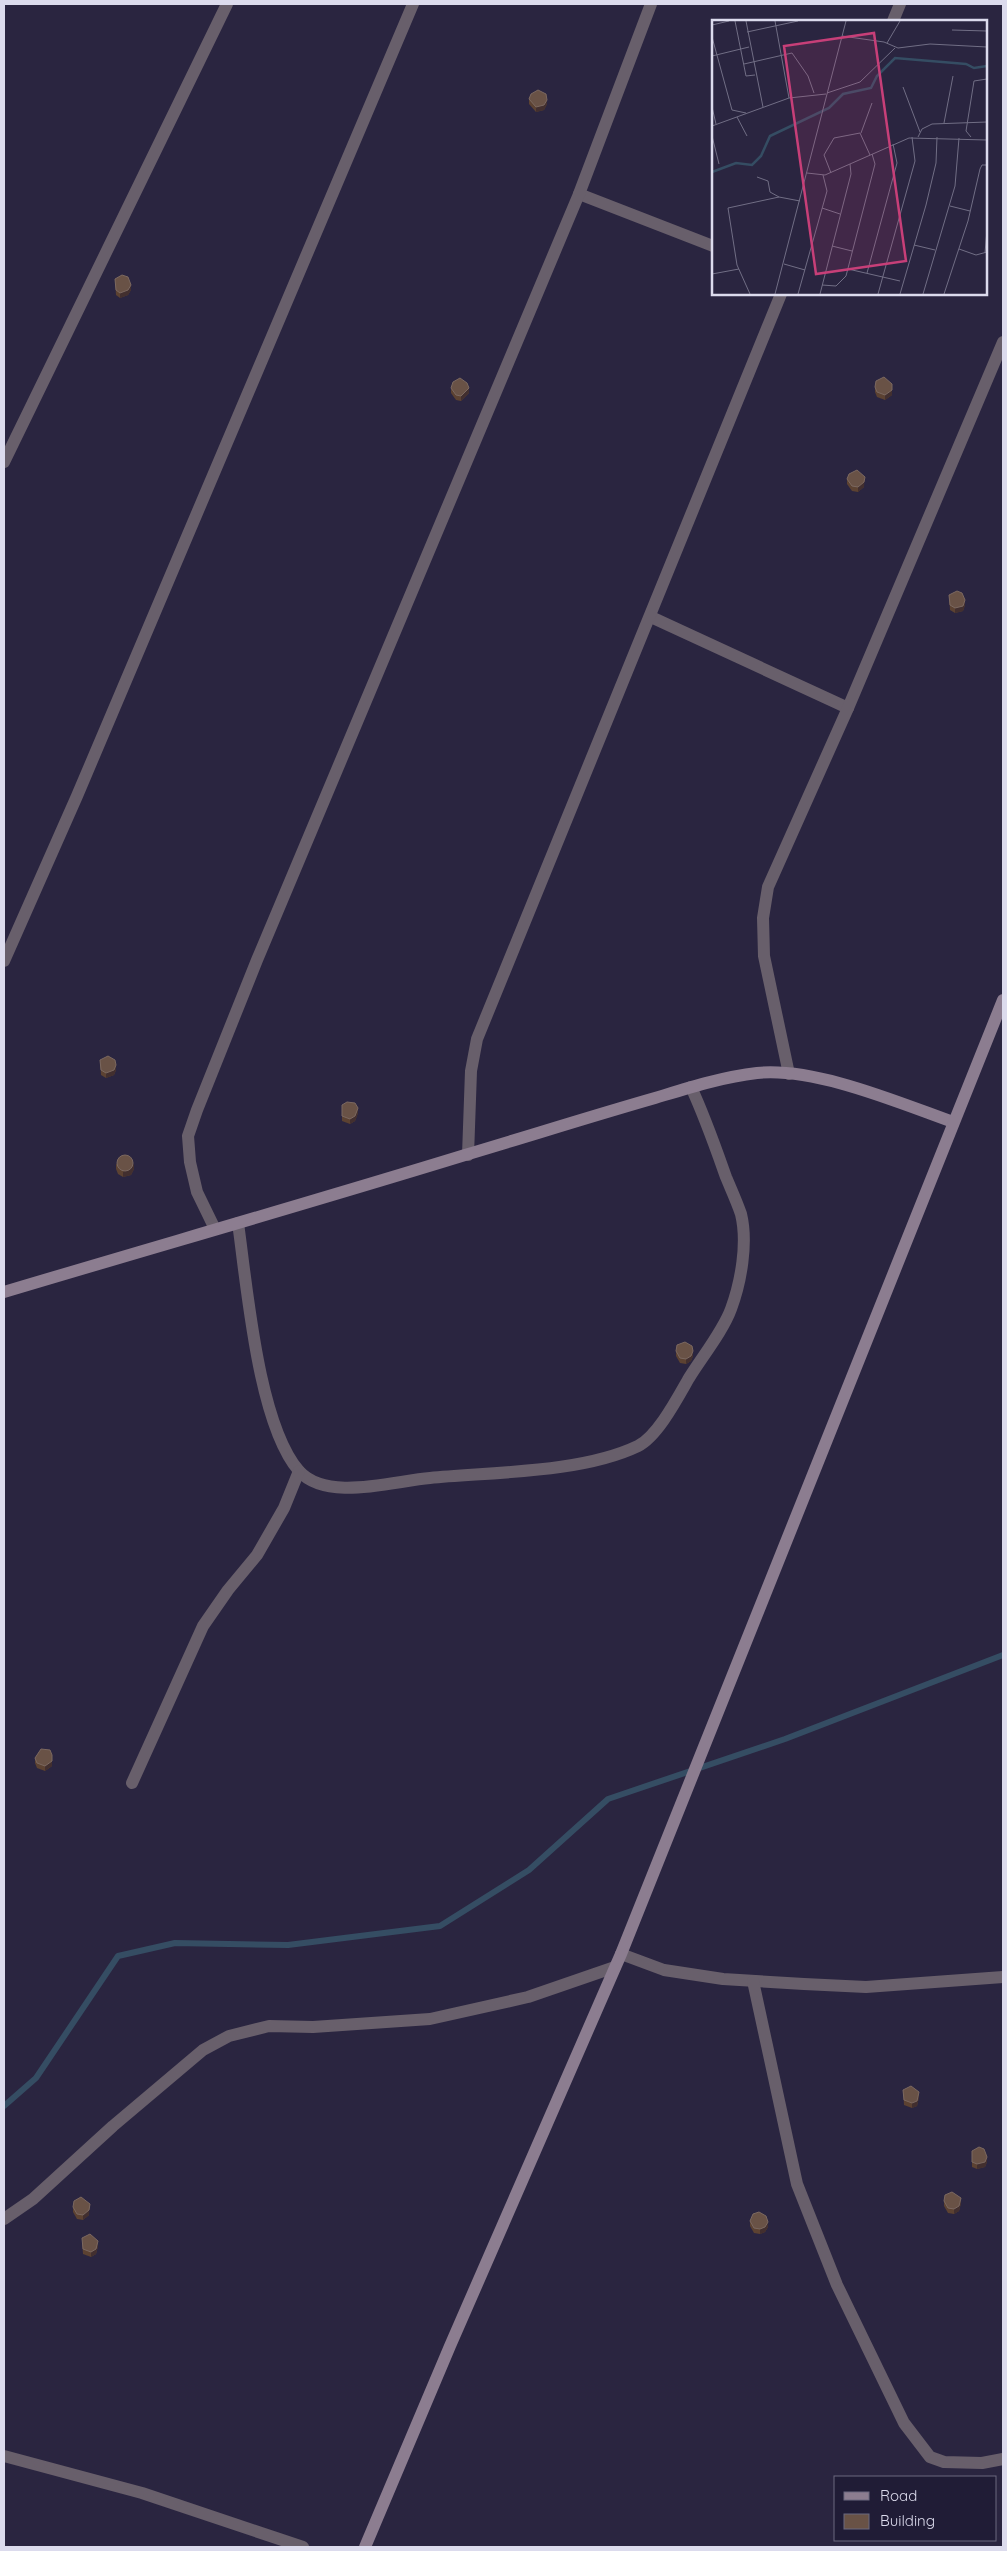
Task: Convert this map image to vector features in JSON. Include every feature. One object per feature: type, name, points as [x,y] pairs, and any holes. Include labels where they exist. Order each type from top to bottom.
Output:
[{"type":"street","points":[[4,462],[227,4]]},
{"type":"street","points":[[4,961],[77,796],[413,4]]},
{"type":"street","points":[[215,1229],[197,1192],[190,1162],[188,1136],[197,1110],[257,960],[580,194],[651,4]]},
{"type":"street","points":[[893,20],[900,4]]},
{"type":"street","points":[[580,194],[712,246]]},
{"type":"street","points":[[468,1155],[471,1071],[477,1039],[781,295]]},
{"type":"street","points":[[788,1074],[764,956],[762,918],[768,887],[848,708],[1003,342]]},
{"type":"street","points":[[651,616],[848,708]]},
{"type":"street","points":[[365,2547],[450,2346],[621,1954],[1003,1000]]},
{"type":"street","points":[[4,1292],[468,1155],[565,1123],[691,1087],[757,1073],[813,1077],[884,1097],[953,1122]]},
{"type":"street","points":[[238,1223],[258,1354],[272,1418],[284,1448],[299,1471],[313,1482],[339,1489],[428,1478],[528,1471],[602,1459],[641,1445],[668,1413],[730,1312],[739,1287],[743,1249],[741,1216],[709,1125],[691,1087]]},
{"type":"street","points":[[132,1783],[203,1626],[228,1590],[257,1555],[284,1508],[299,1471]]},
{"type":"street","points":[[621,1954],[664,1970],[753,1981],[866,1987],[1003,1977]]},
{"type":"street","points":[[4,2219],[33,2199],[113,2126],[203,2050],[229,2036],[249,2029],[269,2026],[313,2027],[430,2019],[528,1996],[615,1967]]},
{"type":"street","points":[[753,1981],[797,2184],[837,2285],[904,2423],[930,2457],[944,2462],[982,2463],[1003,2459]]},
{"type":"street","points":[[4,2456],[142,2493],[303,2547]]},
{"type":"building","points":[[538,90],[546,94],[547,100],[544,105],[536,107],[529,99],[531,94]]},
{"type":"building","points":[[122,275],[128,277],[131,285],[128,290],[120,293],[116,290],[115,279]]},
{"type":"building","points":[[884,377],[892,384],[892,390],[885,395],[877,392],[875,387],[876,381]]},
{"type":"building","points":[[460,378],[467,383],[469,388],[461,396],[456,395],[451,388],[453,382]]},
{"type":"building","points":[[857,470],[865,477],[864,482],[858,487],[852,486],[847,479],[849,474]]},
{"type":"building","points":[[957,591],[962,593],[965,600],[963,606],[955,608],[950,605],[949,595]]},
{"type":"building","points":[[108,1056],[115,1060],[116,1065],[114,1070],[106,1073],[101,1070],[100,1060]]},
{"type":"building","points":[[347,1102],[355,1103],[358,1108],[355,1116],[350,1119],[342,1116],[342,1105]]},
{"type":"building","points":[[122,1155],[128,1155],[133,1160],[131,1169],[122,1171],[117,1166],[117,1160]]},
{"type":"building","points":[[685,1342],[692,1346],[693,1351],[691,1356],[686,1359],[680,1358],[676,1351],[677,1345]]},
{"type":"building","points":[[41,1749],[50,1750],[52,1755],[52,1761],[45,1766],[37,1763],[35,1758]]},
{"type":"building","points":[[911,2086],[919,2092],[917,2101],[912,2103],[904,2100],[903,2090]]},
{"type":"building","points":[[979,2147],[984,2149],[987,2157],[985,2162],[977,2164],[972,2162],[972,2151]]},
{"type":"building","points":[[952,2192],[961,2198],[959,2206],[954,2209],[948,2208],[944,2201],[945,2195]]},
{"type":"building","points":[[81,2197],[90,2204],[89,2210],[83,2215],[77,2214],[73,2207],[74,2201]]},
{"type":"building","points":[[759,2212],[766,2216],[768,2222],[765,2227],[760,2229],[754,2228],[750,2221],[753,2214]]},
{"type":"building","points":[[90,2234],[98,2241],[96,2249],[91,2252],[83,2249],[82,2238]]},
{"type":"waterway","points":[[4,2106],[36,2078],[118,1956],[175,1943],[288,1945],[440,1926],[529,1870],[608,1799],[785,1739],[1003,1655]]}]
